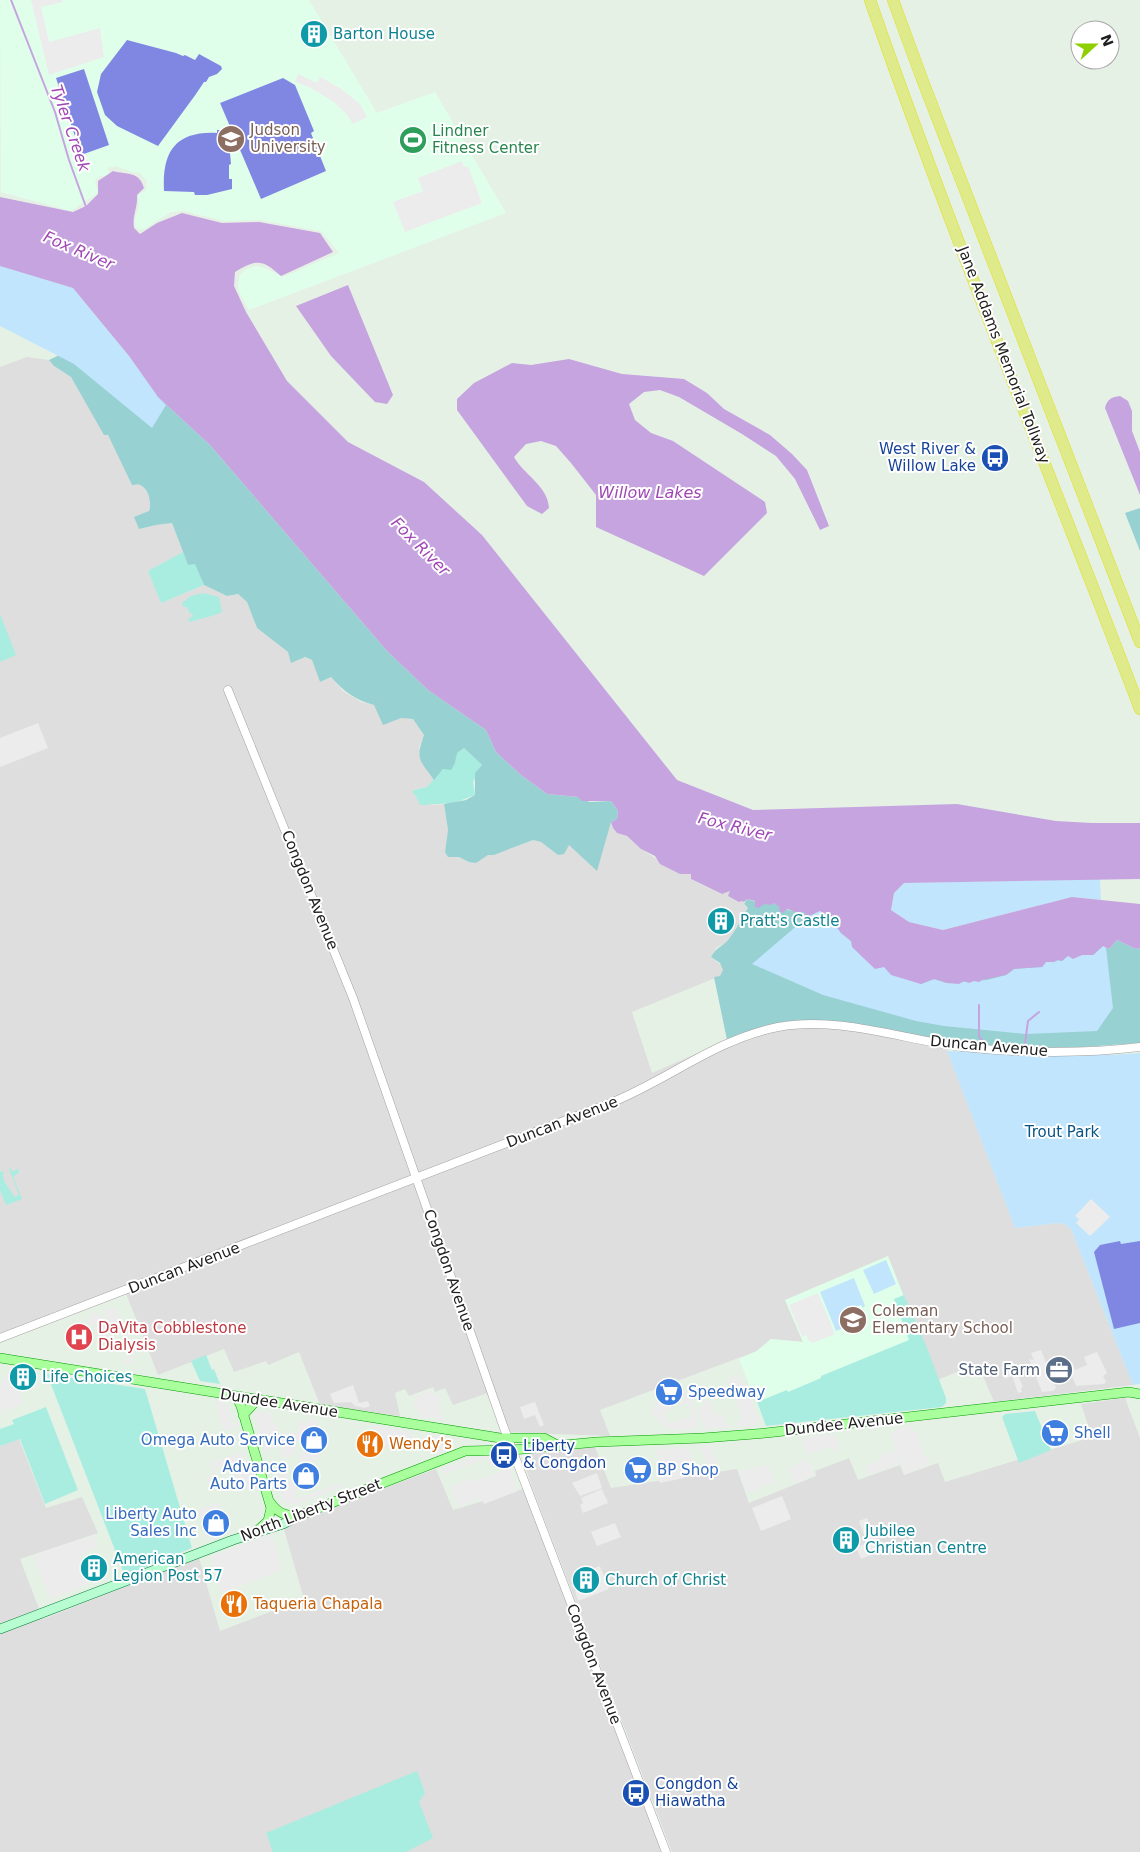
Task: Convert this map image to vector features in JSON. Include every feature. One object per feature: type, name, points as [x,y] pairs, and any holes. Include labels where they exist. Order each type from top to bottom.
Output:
[{"type":"highway","points":[[863,0],[878,41],[902,92]]},
{"type":"highway","name":"Jane Addams Memorial Tollway","points":[[870,0],[902,92],[1140,708]]},
{"type":"highway","name":"Jane Addams Memorial Tollway","points":[[895,0],[922,80],[1140,642]]},
{"type":"main road","name":"Dundee Avenue","points":[[0,1358],[427,1427],[508,1438],[544,1438],[554,1443],[703,1438],[766,1433],[1129,1392],[1140,1394]]},
{"type":"main road","name":"Dundee Avenue","points":[[1129,1392],[1140,1386]]},
{"type":"main road","points":[[236,1396],[270,1502],[271,1511],[269,1519],[256,1532]]},
{"type":"main road","points":[[243,1415],[258,1399]]},
{"type":"main road","points":[[464,1451],[508,1438]]},
{"type":"main road","name":"Dundee Avenue","points":[[513,1450],[548,1448],[554,1443]]},
{"type":"main road","name":"North Liberty Street","points":[[0,1629],[256,1532],[278,1526],[303,1514],[464,1451],[513,1450]]},
{"type":"main road","points":[[270,1502],[277,1511],[285,1516],[303,1514]]},
{"type":"street","name":"Congdon Avenue","points":[[228,690],[334,948],[390,1100],[508,1438],[666,1852]]},
{"type":"street","name":"Duncan Avenue","points":[[0,1338],[621,1099],[720,1046],[745,1036],[779,1027],[807,1024],[841,1025],[944,1044],[997,1049],[1047,1051],[1140,1047]]},
{"type":"shaded area","name":"Judson University","points":[[0,0],[309,0],[377,113],[435,92],[506,213],[249,310],[238,290],[239,276],[246,269],[256,266],[265,268],[283,277],[339,253],[321,231],[260,220],[225,221],[183,211],[171,212],[140,230],[135,226],[139,206],[138,195],[146,190],[147,181],[140,173],[116,166],[107,168],[111,175],[106,177],[102,175],[95,180],[99,192],[71,211],[1,192]]},
{"type":"shaded area","points":[[31,0],[62,0],[63,2],[41,7],[49,42],[100,28],[104,57],[49,75]]},
{"type":"shaded area","points":[[127,40],[185,55],[195,60],[199,54],[221,66],[222,69],[204,82],[158,146],[117,126],[105,115],[97,92],[101,74]]},
{"type":"shaded area","points":[[84,69],[109,145],[81,155],[56,78]]},
{"type":"shaded area","points":[[298,74],[317,83],[320,77],[340,88],[359,103],[367,117],[353,124],[334,102],[309,87],[295,82]]},
{"type":"shaded area","points":[[283,78],[295,85],[314,131],[311,133],[326,171],[261,199],[220,103]]},
{"type":"shaded area","points":[[217,130],[228,130],[231,164],[229,165],[229,179],[232,179],[232,189],[207,195],[195,195],[194,192],[164,191],[166,165],[174,147],[181,140],[191,136],[203,133],[217,133]]},
{"type":"shaded area","points":[[462,161],[464,167],[468,166],[482,203],[405,232],[393,202],[423,191],[418,178]]},
{"type":"shaded area","points":[[0,266],[158,397],[210,445],[387,651],[428,690],[486,730],[496,752],[521,775],[547,794],[578,797],[590,802],[611,801],[618,811],[617,819],[611,822],[597,871],[569,845],[564,854],[558,855],[541,842],[533,840],[494,855],[488,855],[476,863],[459,857],[448,857],[445,852],[448,830],[444,804],[466,800],[475,795],[475,773],[482,765],[464,748],[457,753],[451,770],[443,769],[434,780],[420,759],[424,735],[413,719],[401,718],[383,725],[374,705],[351,695],[331,677],[320,682],[312,660],[305,657],[291,663],[288,652],[257,628],[247,602],[238,594],[227,596],[204,585],[195,564],[188,565],[172,523],[139,529],[134,517],[149,511],[150,508],[150,500],[146,489],[140,485],[132,485],[108,435],[104,435],[71,377],[54,366],[49,360],[59,355]]},
{"type":"shaded area","points":[[27,357],[49,360],[54,366],[71,377],[108,435],[132,484],[140,484],[145,488],[151,500],[151,506],[139,529],[172,523],[183,552],[149,571],[161,603],[204,585],[227,596],[238,594],[247,602],[257,628],[288,652],[312,660],[320,682],[331,677],[343,691],[361,702],[374,705],[401,718],[413,719],[424,735],[419,747],[429,773],[434,780],[427,787],[414,790],[432,805],[444,804],[448,830],[445,852],[469,862],[488,855],[494,855],[533,840],[541,842],[558,855],[569,844],[611,822],[617,833],[627,836],[641,849],[680,874],[691,874],[691,879],[721,894],[730,891],[728,896],[744,902],[744,905],[748,908],[731,936],[725,943],[716,948],[711,957],[722,966],[723,971],[720,976],[632,1012],[652,1073],[739,1035],[792,1022],[943,1040],[1015,1228],[1058,1223],[1064,1224],[1071,1229],[1133,1385],[994,1402],[978,1364],[937,1380],[822,1285],[786,1300],[803,1342],[771,1339],[757,1351],[600,1410],[610,1436],[501,1432],[488,1393],[453,1405],[445,1388],[435,1392],[433,1387],[409,1396],[405,1389],[395,1393],[400,1416],[320,1405],[299,1352],[268,1365],[266,1361],[234,1372],[224,1349],[158,1375],[123,1286],[0,1334],[0,367]]},
{"type":"shaded area","points":[[1140,508],[1140,551],[1125,513]]},
{"type":"shaded area","points":[[183,552],[188,565],[195,563],[204,585],[161,603],[148,571]]},
{"type":"shaded area","points":[[203,593],[219,597],[222,612],[190,622],[188,619],[193,616],[192,613],[190,614],[187,607],[183,607],[182,603],[191,596]]},
{"type":"shaded area","points":[[0,614],[16,655],[0,662]]},
{"type":"shaded area","points":[[38,723],[48,748],[0,767],[0,738]]},
{"type":"shaded area","points":[[464,748],[482,765],[473,782],[475,795],[454,803],[420,805],[412,792],[427,787],[443,769],[455,763],[456,753]]},
{"type":"shaded area","points":[[747,899],[764,904],[774,903],[792,911],[805,911],[1073,958],[1103,946],[1109,949],[1117,940],[1136,949],[1140,948],[1140,1043],[1026,1048],[979,1045],[920,1038],[849,1023],[745,1033],[727,1040],[714,977],[720,976],[723,970],[720,963],[711,957],[728,940],[736,928],[748,908],[744,904]]},
{"type":"shaded area","points":[[11,1168],[12,1172],[18,1169],[19,1172],[13,1177],[22,1199],[6,1205],[0,1190],[0,1172],[4,1171],[4,1181],[14,1197],[19,1195],[9,1169]]},
{"type":"shaded area","points":[[1091,1199],[1110,1217],[1090,1236],[1076,1223],[1079,1219],[1075,1216]]},
{"type":"shaded area","points":[[1120,1241],[1121,1244],[1140,1241],[1140,1323],[1114,1329],[1094,1252],[1100,1245]]},
{"type":"shaded area","name":"Coleman Elementary School","points":[[888,1256],[945,1401],[764,1421],[739,1359],[757,1351],[771,1339],[803,1342],[785,1300]]},
{"type":"shaded area","points":[[818,1293],[835,1334],[813,1343],[808,1340],[806,1335],[802,1337],[789,1305]]},
{"type":"shaded area","points":[[904,1295],[946,1398],[946,1403],[942,1407],[766,1426],[757,1402],[787,1390],[788,1392],[821,1378],[821,1376],[909,1340],[894,1299]]},
{"type":"shaded area","points":[[115,1307],[135,1356],[132,1358],[133,1362],[126,1365],[124,1360],[131,1357],[120,1332],[113,1334],[104,1311]]},
{"type":"shaded area","points":[[96,1312],[97,1315],[101,1313],[109,1334],[99,1337],[95,1325],[91,1326],[88,1318]]},
{"type":"shaded area","points":[[1041,1350],[1056,1388],[1053,1391],[1042,1392],[1029,1359],[1034,1360],[1031,1353]]},
{"type":"shaded area","points":[[1097,1352],[1107,1373],[1103,1376],[1106,1382],[1104,1384],[1076,1386],[1067,1364],[1072,1362],[1075,1370],[1087,1365],[1084,1357]]},
{"type":"shaded area","points":[[206,1355],[220,1384],[200,1381],[191,1361]]},
{"type":"shaded area","points":[[1013,1362],[1023,1387],[1021,1388],[1022,1392],[1018,1393],[1012,1376],[1005,1379],[1001,1367]]},
{"type":"shaded area","points":[[11,1373],[23,1404],[3,1412],[0,1404],[0,1387],[6,1375]]},
{"type":"shaded area","points":[[47,1374],[145,1389],[192,1548],[125,1576]]},
{"type":"shaded area","points":[[738,1375],[742,1384],[745,1383],[760,1422],[753,1426],[739,1427],[737,1421],[743,1418],[727,1380]]},
{"type":"shaded area","points":[[353,1385],[359,1403],[368,1401],[370,1406],[365,1408],[355,1406],[351,1402],[334,1403],[330,1394]]},
{"type":"shaded area","points":[[431,1390],[433,1394],[438,1393],[441,1402],[437,1404],[444,1420],[419,1417],[420,1411],[416,1411],[413,1402],[416,1401],[415,1396]]},
{"type":"shaded area","points":[[684,1391],[688,1395],[698,1418],[698,1426],[691,1430],[664,1428],[658,1419],[655,1418],[652,1410],[654,1408],[653,1404],[667,1398],[671,1409],[665,1412],[669,1424],[692,1416],[687,1403],[680,1405],[676,1394]]},
{"type":"shaded area","points":[[1125,1398],[1140,1438],[1140,1852],[672,1852],[532,1487],[524,1456],[529,1453],[595,1447],[611,1488],[737,1469],[749,1503],[816,1476],[815,1471],[849,1458],[858,1480],[900,1465],[904,1475],[938,1463],[945,1482],[1092,1437],[1081,1404]]},
{"type":"shaded area","points":[[709,1399],[715,1416],[721,1413],[726,1425],[731,1423],[732,1426],[705,1430],[697,1408],[704,1405],[703,1402]]},
{"type":"shaded area","points":[[216,1401],[226,1403],[232,1424],[239,1422],[240,1426],[224,1431]]},
{"type":"shaded area","points":[[535,1402],[544,1425],[540,1427],[535,1415],[524,1419],[520,1407]]},
{"type":"shaded area","points":[[46,1407],[78,1490],[45,1504],[20,1439],[0,1446],[0,1429],[14,1424],[12,1420]]},
{"type":"shaded area","points":[[264,1411],[265,1413],[269,1411],[272,1421],[281,1435],[298,1431],[299,1423],[316,1418],[321,1431],[287,1445],[294,1443],[297,1453],[283,1459],[280,1448],[284,1445],[266,1451],[254,1413]]},
{"type":"shaded area","points":[[1035,1411],[1051,1450],[1019,1463],[1002,1417],[1005,1414]]},
{"type":"shaded area","points":[[373,1426],[410,1432],[412,1437],[382,1449]]},
{"type":"shaded area","points":[[912,1426],[912,1432],[916,1431],[924,1453],[920,1455],[921,1457],[926,1456],[930,1464],[905,1474],[899,1459],[897,1460],[899,1464],[869,1475],[866,1466],[879,1461],[882,1455],[895,1450],[897,1452],[890,1433],[896,1432],[896,1428]]},
{"type":"shaded area","points":[[834,1434],[840,1449],[834,1451],[832,1446],[808,1455],[801,1438]]},
{"type":"shaded area","points":[[425,1435],[442,1437],[444,1451],[433,1455]]},
{"type":"shaded area","points":[[19,1439],[46,1508],[82,1497],[98,1533],[20,1559],[43,1619],[199,1558],[220,1631],[304,1599],[283,1526],[436,1469],[453,1510],[523,1489],[662,1852],[0,1852],[0,1446]]},
{"type":"shaded area","points":[[317,1445],[321,1458],[302,1465],[298,1454]]},
{"type":"shaded area","points":[[711,1446],[720,1472],[693,1477],[692,1474],[684,1476],[682,1473],[684,1478],[660,1483],[656,1474],[662,1469],[655,1449],[688,1448],[697,1471],[700,1471],[708,1467],[701,1447]]},
{"type":"shaded area","points":[[242,1452],[244,1459],[215,1468],[219,1480],[208,1483],[206,1478],[214,1475],[210,1463]]},
{"type":"shaded area","points":[[502,1455],[503,1458],[490,1465],[487,1458],[444,1474],[442,1469],[475,1457]]},
{"type":"shaded area","points":[[247,1460],[255,1487],[241,1491],[232,1464]]},
{"type":"shaded area","points":[[808,1460],[815,1475],[794,1483],[788,1468]]},
{"type":"shaded area","points":[[768,1465],[775,1482],[747,1493],[739,1471]]},
{"type":"shaded area","points":[[510,1468],[518,1491],[484,1504],[481,1498],[458,1507],[451,1486],[473,1478],[474,1482]]},
{"type":"shaded area","points":[[286,1473],[289,1481],[294,1479],[299,1490],[294,1492],[297,1499],[340,1483],[342,1487],[291,1506],[289,1502],[285,1503],[275,1477]]},
{"type":"shaded area","points":[[597,1473],[602,1488],[580,1496],[572,1483]]},
{"type":"shaded area","points":[[602,1489],[608,1503],[583,1513],[580,1505],[583,1503],[581,1498]]},
{"type":"shaded area","points":[[782,1496],[791,1519],[761,1531],[752,1508]]},
{"type":"shaded area","points":[[217,1503],[219,1508],[203,1514],[210,1532],[225,1527],[227,1532],[207,1538],[198,1510]]},
{"type":"shaded area","points":[[867,1518],[881,1551],[861,1559],[856,1547],[867,1543],[859,1521]]},
{"type":"shaded area","points":[[615,1523],[621,1537],[597,1546],[591,1532]]},
{"type":"shaded area","points":[[271,1534],[282,1570],[222,1593],[211,1557]]},
{"type":"shaded area","points":[[93,1535],[98,1548],[78,1556],[86,1575],[90,1574],[94,1582],[50,1599],[33,1555]]},
{"type":"shaded area","points":[[600,1566],[609,1589],[578,1601],[575,1591],[597,1582],[592,1569]]},
{"type":"shaded area","points":[[417,1771],[425,1793],[419,1802],[433,1838],[406,1852],[273,1852],[266,1833]]},
{"type":"green space","points":[[0,266],[73,288],[129,356],[158,397],[166,405],[152,428],[74,364],[0,326]]},
{"type":"green space","points":[[1100,879],[1101,900],[1072,897],[943,930],[909,922],[891,910],[894,893],[904,883]]},
{"type":"green space","points":[[820,911],[831,919],[841,933],[884,967],[921,984],[934,979],[947,983],[987,980],[1006,975],[1014,969],[1042,967],[1046,962],[1054,962],[1068,956],[1073,958],[1081,955],[1093,955],[1103,946],[1106,948],[1113,1008],[1097,1031],[1026,1034],[944,1026],[916,1021],[823,995],[752,964],[807,917]]},
{"type":"green space","name":"Trout Park","points":[[947,1051],[1110,1055],[1140,1053],[1140,1384],[1133,1385],[1071,1229],[1064,1224],[1058,1223],[1015,1228]]},
{"type":"green space","points":[[886,1260],[896,1284],[874,1294],[863,1270]]},
{"type":"green space","points":[[854,1278],[865,1306],[863,1308],[861,1305],[846,1311],[851,1325],[836,1331],[820,1292]]},
{"type":"water","name":"Fox River","points":[[113,171],[136,176],[142,183],[144,188],[137,195],[134,215],[134,228],[140,234],[157,223],[182,213],[222,223],[259,222],[320,233],[333,252],[281,276],[269,266],[259,263],[254,263],[235,272],[234,286],[246,312],[287,381],[348,442],[424,482],[482,535],[677,780],[753,810],[957,804],[1056,821],[1140,823],[1140,879],[904,883],[894,893],[891,910],[909,922],[943,930],[1072,897],[1140,904],[1140,948],[1136,949],[1117,940],[1109,949],[1103,946],[1093,955],[1082,955],[1073,959],[1068,956],[1062,961],[1046,962],[1042,967],[1014,969],[1006,975],[979,982],[969,983],[964,981],[959,984],[934,979],[921,984],[891,975],[884,967],[875,969],[852,947],[851,941],[841,933],[831,919],[820,911],[807,917],[804,912],[787,909],[783,913],[779,911],[780,908],[774,903],[771,905],[764,904],[759,908],[755,907],[755,901],[747,899],[744,902],[739,902],[728,896],[730,891],[722,894],[691,879],[691,874],[680,874],[660,864],[655,856],[641,849],[627,836],[617,833],[613,828],[611,822],[617,819],[618,811],[611,801],[582,801],[578,797],[547,794],[521,775],[496,752],[486,730],[428,690],[387,651],[210,445],[158,397],[129,356],[73,288],[0,266],[0,197],[73,212],[86,206],[98,194],[98,181]]},
{"type":"water","points":[[348,285],[393,395],[387,404],[375,402],[331,356],[296,306]]},
{"type":"water","name":"Willow Lakes","points":[[569,359],[622,374],[684,379],[707,393],[724,409],[770,435],[807,470],[829,526],[820,530],[795,479],[776,456],[679,397],[660,390],[644,392],[629,404],[635,420],[651,433],[673,441],[765,502],[767,513],[704,576],[596,527],[596,495],[556,446],[541,441],[526,444],[514,457],[545,493],[549,508],[542,514],[527,506],[457,410],[457,399],[474,383],[512,363],[531,365]]},
{"type":"water","points":[[1120,396],[1128,401],[1132,411],[1132,431],[1140,452],[1140,495],[1105,408],[1110,399]]},
{"type":"waterway","name":"Tyler Creek","points":[[11,0],[55,112],[69,160],[86,207]]},
{"type":"waterway","points":[[979,1005],[979,1037],[982,1040]]},
{"type":"waterway","points":[[1025,1043],[1028,1021],[1039,1012]]},
{"type":"place","name":"Barton House","points":[[314,34]]},
{"type":"place","name":"Judson University","points":[[231,139]]},
{"type":"place","name":"Lindner Fitness Center","points":[[413,140]]},
{"type":"place","name":"West River & Willow Lake","points":[[995,458]]},
{"type":"place","name":"Pratt's Castle","points":[[721,921]]},
{"type":"place","name":"Coleman Elementary School","points":[[853,1320]]},
{"type":"place","name":"DaVita Cobblestone Dialysis","points":[[79,1337]]},
{"type":"place","name":"State Farm","points":[[1059,1370]]},
{"type":"place","name":"Life Choices","points":[[23,1377]]},
{"type":"place","name":"Speedway","points":[[669,1392]]},
{"type":"place","name":"Shell","points":[[1055,1433]]},
{"type":"place","name":"Omega Auto Service","points":[[314,1440]]},
{"type":"place","name":"Wendy's","points":[[370,1444]]},
{"type":"place","name":"Liberty & Congdon","points":[[504,1455]]},
{"type":"place","name":"BP Shop","points":[[638,1470]]},
{"type":"place","name":"Advance Auto Parts","points":[[306,1476]]},
{"type":"place","name":"Liberty Auto Sales Inc","points":[[216,1523]]},
{"type":"place","name":"Jubilee Christian Centre","points":[[846,1540]]},
{"type":"place","name":"American Legion Post 57","points":[[94,1568]]},
{"type":"place","name":"Church of Christ","points":[[586,1580]]},
{"type":"place","name":"Taqueria Chapala","points":[[234,1604]]},
{"type":"place","name":"Congdon & Hiawatha","points":[[636,1793]]}]
